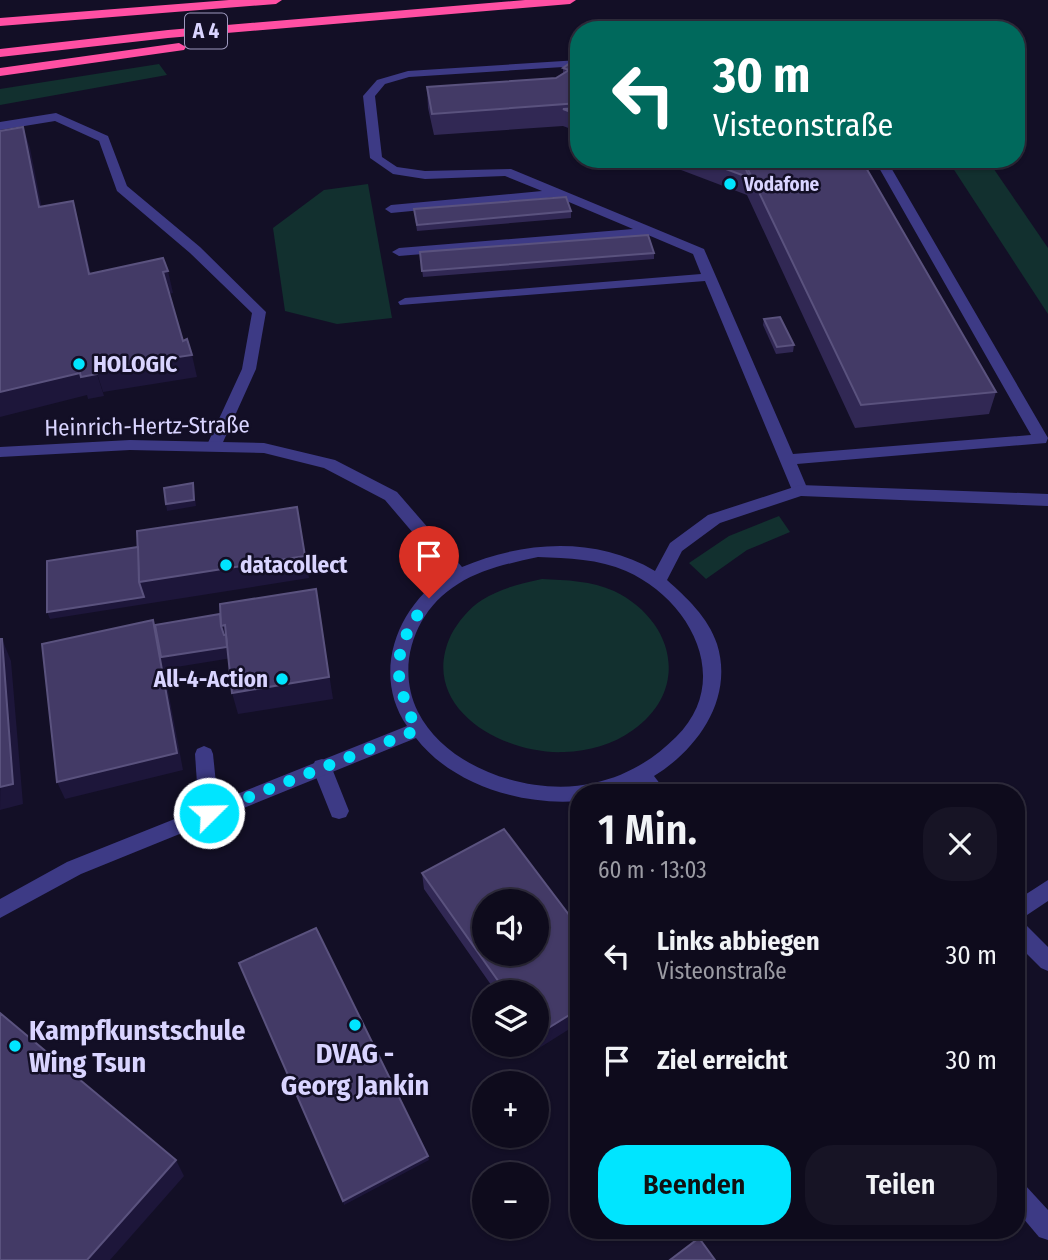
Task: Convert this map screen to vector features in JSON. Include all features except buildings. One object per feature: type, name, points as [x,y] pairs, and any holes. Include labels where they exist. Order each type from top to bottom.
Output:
[{"type":"highway","name":"A 4","points":[[0,28],[276,0]]},
{"type":"highway","name":"A 4","points":[[0,53],[168,34],[570,0]]},
{"type":"highway","points":[[0,22],[164,10]]},
{"type":"highway","points":[[0,72],[414,13]]},
{"type":"street","points":[[570,64],[408,74],[380,82],[369,96],[376,158],[393,170],[425,175],[507,172],[699,252],[800,490]]},
{"type":"street","points":[[0,126],[56,117],[104,139],[121,188],[195,250],[259,312],[249,369],[214,447]]},
{"type":"street","points":[[787,460],[1041,439],[885,168]]},
{"type":"street","points":[[391,209],[557,194]]},
{"type":"street","points":[[398,253],[649,231]]},
{"type":"street","points":[[405,302],[710,277]]},
{"type":"street","name":"Heinrich-Hertz-Straße","points":[[0,452],[130,445],[264,448],[329,464],[391,496],[459,575]]},
{"type":"street","points":[[658,581],[676,547],[714,519],[800,490],[1048,500]]},
{"type":"street","points":[[570,793],[542,794],[491,783],[448,761],[417,730],[401,696],[398,661],[408,628],[429,598],[459,575],[496,559],[538,551],[581,552],[622,563],[658,581],[688,608],[708,642],[714,679],[704,716],[680,750],[642,776],[618,784]]},
{"type":"street","points":[[0,909],[74,868],[417,730]]},
{"type":"street","points":[[204,754],[209,813]]},
{"type":"street","points":[[322,766],[339,811]]},
{"type":"street","points":[[642,776],[649,784]]},
{"type":"street","points":[[1025,906],[1048,888]]},
{"type":"street","points":[[1025,938],[1048,961]]},
{"type":"street","points":[[1025,1203],[1048,1228]]},
{"type":"green space","points":[[159,64],[167,75],[0,105],[0,89]]},
{"type":"green space","points":[[953,168],[993,168],[1048,248],[1048,314]]},
{"type":"green space","points":[[368,184],[392,318],[337,324],[285,311],[273,228],[324,190]]},
{"type":"green space","points":[[779,516],[790,532],[747,550],[706,579],[689,563],[729,536]]},
{"type":"green space","points":[[542,579],[588,583],[614,591],[650,619],[662,637],[668,656],[668,676],[663,695],[651,713],[633,730],[609,743],[591,749],[564,752],[540,751],[516,745],[492,735],[472,722],[456,704],[446,684],[444,661],[451,635],[468,611],[496,592]]},
{"type":"place","name":"Vodafone","points":[[730,184]]},
{"type":"place","name":"HOLOGIC","points":[[79,364]]},
{"type":"place","name":"datacollect","points":[[226,565]]},
{"type":"place","name":"All-4-Action","points":[[282,679]]},
{"type":"place","name":"DVAG - Georg Jankin","points":[[355,1025]]},
{"type":"place","name":"Kampfkunstschule Wing Tsun","points":[[15,1046]]},
{"type":"route","points":[[209,813],[417,730],[401,696],[398,661],[408,628],[429,598]]}]
